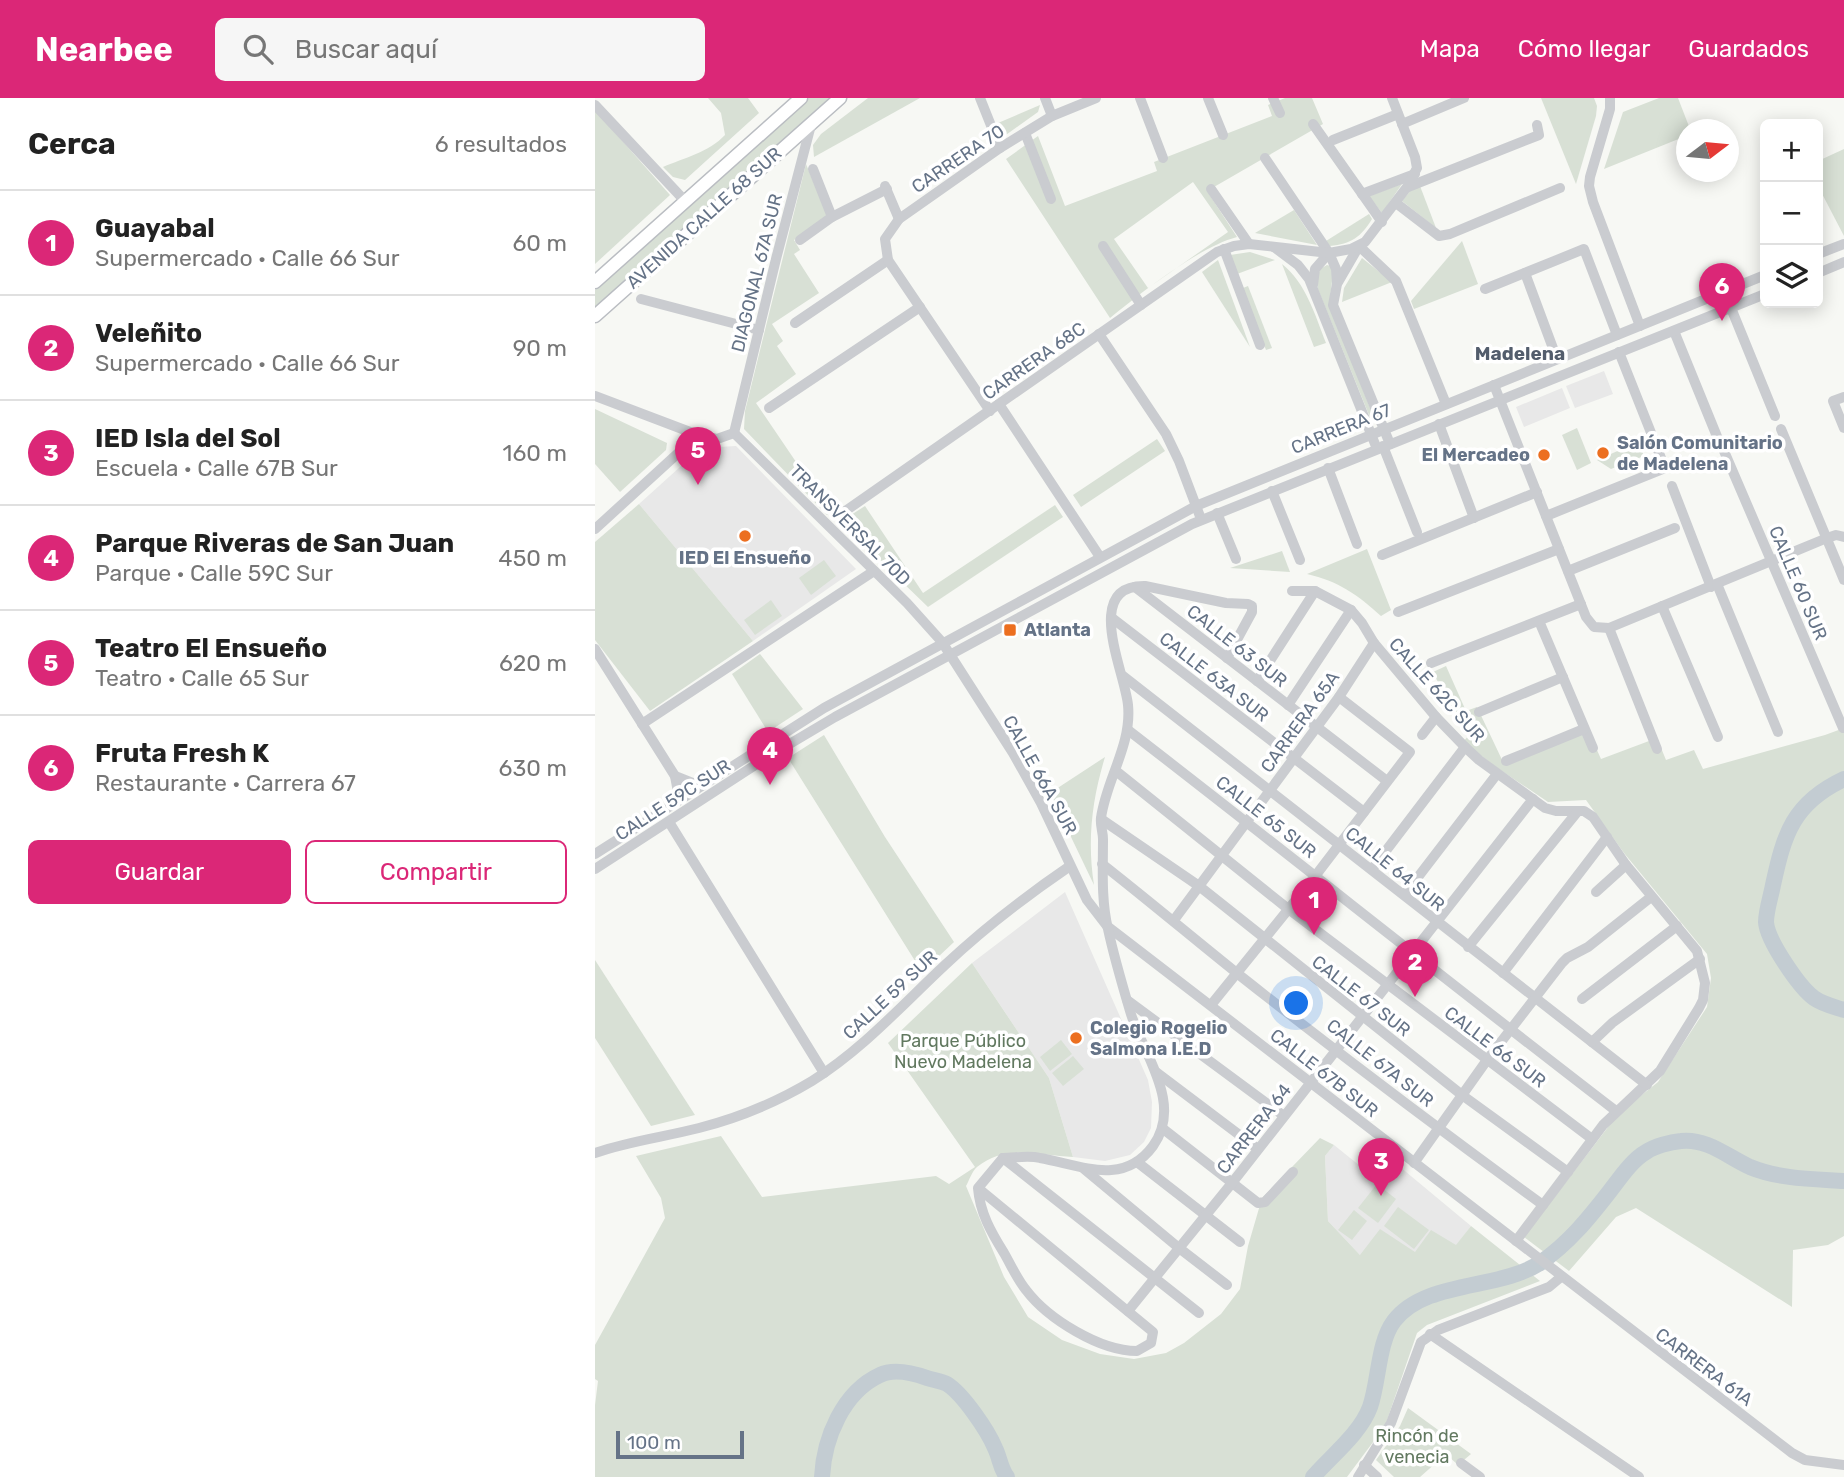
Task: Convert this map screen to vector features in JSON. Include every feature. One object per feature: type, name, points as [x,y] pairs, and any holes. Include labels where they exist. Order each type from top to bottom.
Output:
[{"type":"main road","name":"AVENIDA CALLE 68 SUR","points":[[595,282],[801,98]]},
{"type":"main road","name":"AVENIDA CALLE 68 SUR","points":[[595,316],[840,98]]},
{"type":"street","points":[[980,98],[1000,148]]},
{"type":"street","points":[[1045,98],[1052,116]]},
{"type":"street","name":"CARRERA 70","points":[[888,260],[885,239],[899,219],[1025,132],[1052,116],[1096,98]]},
{"type":"street","points":[[1140,98],[1163,159]]},
{"type":"street","points":[[1208,98],[1223,135]]},
{"type":"street","points":[[1273,98],[1280,113]]},
{"type":"street","points":[[1392,98],[1417,162],[1415,173],[1382,222],[1359,246],[1337,285],[1333,298],[1335,312],[1383,429],[1383,446],[1417,532]]},
{"type":"street","points":[[1333,140],[1464,98]]},
{"type":"street","points":[[1610,98],[1610,109],[1588,186],[1640,326]]},
{"type":"street","points":[[595,105],[685,201]]},
{"type":"street","name":"DIAGONAL 67A SUR","points":[[734,433],[812,121]]},
{"type":"street","points":[[1313,124],[1382,222]]},
{"type":"street","points":[[1408,187],[1539,135],[1537,125]]},
{"type":"street","points":[[1025,132],[1051,199]]},
{"type":"street","points":[[1265,158],[1329,253],[1336,269],[1337,285]]},
{"type":"street","points":[[813,169],[832,217]]},
{"type":"street","points":[[1362,194],[1415,173]]},
{"type":"street","points":[[800,240],[832,217],[886,187],[899,219]]},
{"type":"street","points":[[1395,203],[1439,236],[1450,234],[1560,188]]},
{"type":"street","points":[[1211,189],[1249,244]]},
{"type":"street","name":"CARRERA 68C","points":[[841,514],[1224,249],[1249,244],[1329,253]]},
{"type":"street","points":[[1823,252],[1844,244]]},
{"type":"street","points":[[1103,246],[1142,305]]},
{"type":"street","points":[[1274,246],[1299,265],[1313,289],[1371,434],[1383,446]]},
{"type":"street","points":[[1313,289],[1315,269],[1329,253],[1359,246]]},
{"type":"street","points":[[1359,246],[1396,281],[1446,404]]},
{"type":"street","points":[[1224,249],[1260,345]]},
{"type":"street","points":[[1485,289],[1584,249],[1619,334],[1665,468],[1546,516]]},
{"type":"street","points":[[795,323],[888,260],[1100,557]]},
{"type":"street","points":[[1823,271],[1844,262]]},
{"type":"street","points":[[1525,273],[1557,359]]},
{"type":"street","name":"CARRERA 67","points":[[942,642],[1196,506],[1760,277]]},
{"type":"street","name":"CARRERA 67","points":[[950,655],[1201,520],[1760,296]]},
{"type":"street","points":[[641,299],[759,330]]},
{"type":"street","points":[[769,408],[920,307]]},
{"type":"street","points":[[1731,308],[1775,416]]},
{"type":"street","points":[[1674,331],[1718,439]]},
{"type":"street","points":[[1099,334],[1166,434],[1201,520]]},
{"type":"street","points":[[1494,384],[1586,617],[1594,627],[1609,628],[1826,538],[1836,535],[1844,537]]},
{"type":"street","points":[[595,396],[698,436],[717,439],[734,433]]},
{"type":"street","points":[[1844,397],[1832,401],[1844,428]]},
{"type":"street","points":[[1439,424],[1474,518]]},
{"type":"street","points":[[1781,429],[1844,580]]},
{"type":"street","name":"TRANSVERSAL 70D","points":[[734,433],[942,642]]},
{"type":"street","points":[[595,529],[698,436]]},
{"type":"street","name":"CALLE 60 SUR","points":[[1724,451],[1843,728]]},
{"type":"street","points":[[1328,468],[1357,544]]},
{"type":"street","points":[[1672,486],[1778,732]]},
{"type":"street","points":[[1272,491],[1300,561]]},
{"type":"street","points":[[1382,555],[1537,492]]},
{"type":"street","points":[[1217,513],[1236,559]]},
{"type":"street","points":[[1568,571],[1675,528]]},
{"type":"street","points":[[1398,612],[1559,549]]},
{"type":"street","points":[[642,724],[874,571]]},
{"type":"street","points":[[978,1188],[1153,1332],[1154,1338],[1148,1346],[1132,1351],[1103,1344],[1055,1319],[1031,1297],[987,1225],[979,1203],[978,1188],[1003,1158],[1037,1157],[1084,1168],[1116,1170],[1129,1167],[1137,1163],[1152,1147],[1162,1128],[1163,1100],[1156,1072],[1139,1036],[1107,926],[1101,819],[1128,730],[1129,709],[1123,677],[1114,651],[1111,608],[1115,599],[1134,586],[1252,606],[1252,612],[1227,658]]},
{"type":"street","name":"CALLE 63 SUR","points":[[1134,586],[1387,781]]},
{"type":"street","name":"CALLE 62C SUR","points":[[1292,591],[1315,591],[1351,610],[1374,643],[1465,747],[1545,808],[1578,811]]},
{"type":"street","points":[[1257,681],[1315,591]]},
{"type":"street","points":[[1431,663],[1581,604]]},
{"type":"street","points":[[1662,607],[1718,737]]},
{"type":"street","points":[[1287,705],[1351,610]]},
{"type":"street","name":"CALLE 63A SUR","points":[[1112,618],[1364,812]]},
{"type":"street","points":[[1539,621],[1593,748]]},
{"type":"street","points":[[1609,628],[1657,749]]},
{"type":"street","name":"CALLE 66A SUR","points":[[942,642],[1013,753],[1041,803],[1087,900],[1107,926]]},
{"type":"street","name":"CALLE 59C SUR","points":[[595,854],[824,708],[942,642]]},
{"type":"street","name":"CARRERA 65A","points":[[1174,920],[1339,697],[1374,643]]},
{"type":"street","points":[[595,649],[675,776],[676,802]]},
{"type":"street","name":"CALLE 59C SUR","points":[[595,869],[793,742],[950,655]]},
{"type":"street","points":[[595,671],[605,664]]},
{"type":"street","name":"CALLE 64 SUR","points":[[1123,677],[1647,1085]]},
{"type":"street","points":[[1479,712],[1563,677]]},
{"type":"street","points":[[1211,1005],[1316,875],[1410,752],[1339,697]]},
{"type":"street","points":[[1422,735],[1436,717]]},
{"type":"street","points":[[1506,761],[1584,729]]},
{"type":"street","name":"CALLE 65 SUR","points":[[1128,730],[1616,1111]]},
{"type":"street","points":[[1372,869],[1465,747]]},
{"type":"street","name":"CALLE 66 SUR","points":[[1116,771],[1287,908],[1592,1139]]},
{"type":"street","points":[[1405,894],[1497,774]]},
{"type":"street","points":[[675,776],[700,786]]},
{"type":"street","name":"CARRERA 64","points":[[1128,1311],[1232,1183],[1533,799]]},
{"type":"street","points":[[1468,947],[1578,811],[1584,811],[1593,817],[1651,897],[1690,940],[1700,958],[1705,983],[1703,1000],[1660,1071],[1616,1111],[1592,1139],[1543,1205],[1520,1245]]},
{"type":"street","name":"CALLE 67 SUR","points":[[1101,819],[1199,886],[1462,1095],[1568,1172]]},
{"type":"street","points":[[670,822],[824,1073]]},
{"type":"street","points":[[1503,973],[1607,837]]},
{"type":"street","name":"CALLE 67A SUR","points":[[1102,864],[1437,1128],[1543,1205]]},
{"type":"street","points":[[1596,892],[1626,865]]},
{"type":"street","name":"CALLE 59 SUR","points":[[595,1153],[622,1143],[699,1128],[741,1115],[824,1073],[880,1030],[982,932],[1070,866]]},
{"type":"street","points":[[1414,1163],[1487,1060],[1567,958],[1588,947],[1651,897]]},
{"type":"street","name":"CALLE 67B SUR","points":[[1107,926],[1558,1275]]},
{"type":"street","points":[[1582,999],[1677,926]]},
{"type":"street","points":[[1592,1042],[1612,1023],[1700,958]]},
{"type":"street","points":[[1127,1000],[1284,1116]]},
{"type":"street","points":[[1156,1072],[1258,1149]]},
{"type":"street","points":[[1162,1128],[1258,1203],[1265,1202],[1293,1172]]},
{"type":"street","points":[[1003,1158],[1199,1313]]},
{"type":"street","points":[[1137,1163],[1240,1242]]},
{"type":"street","points":[[1084,1168],[1227,1285]]},
{"type":"street","points":[[1358,1477],[1391,1423],[1420,1345],[1430,1334],[1553,1285],[1558,1275]]},
{"type":"street","name":"CARRERA 61A","points":[[1558,1275],[1798,1457],[1844,1465]]},
{"type":"street","points":[[1430,1334],[1639,1477]]},
{"type":"street","points":[[1461,1463],[1480,1477]]},
{"type":"street","points":[[1364,1465],[1377,1477]]},
{"type":"shaded area","points":[[1604,371],[1613,394],[1575,408],[1566,386]]},
{"type":"shaded area","points":[[1562,388],[1570,408],[1524,427],[1516,407]]},
{"type":"shaded area","name":"IED El Ensueño","points":[[736,446],[856,569],[753,641],[639,504],[701,448]]},
{"type":"shaded area","name":"Colegio Rogelio Salmona I.E.D","points":[[1065,892],[1148,1080],[1152,1102],[1151,1128],[1144,1142],[1130,1155],[1105,1161],[1073,1157],[1049,1078],[972,963]]},
{"type":"shaded area","points":[[1334,1145],[1365,1170],[1382,1152],[1471,1226],[1457,1245],[1415,1252],[1360,1255],[1328,1221],[1325,1156]]},
{"type":"green space","points":[[708,98],[748,98],[759,113],[685,180],[673,177],[663,167],[704,150],[725,135],[721,113]]},
{"type":"green space","points":[[809,98],[830,98],[595,308],[595,290]]},
{"type":"green space","points":[[868,98],[920,98],[814,157],[813,145],[821,134]]},
{"type":"green space","points":[[1285,98],[1312,98],[1323,124],[1207,191],[1237,237],[1206,250],[1176,268],[1228,232],[1193,182],[1114,239],[1148,288],[1110,318],[1006,159],[1038,136],[1065,206],[1157,171],[1154,162],[1272,116],[1268,105]]},
{"type":"green space","points":[[1541,98],[1594,98],[1596,116],[1576,184]]},
{"type":"green space","points":[[1659,98],[1678,98],[1686,119],[1676,119],[1676,140],[1604,169],[1623,112]]},
{"type":"green space","points":[[1040,105],[1038,112],[1003,137],[998,123]]},
{"type":"green space","points":[[595,110],[670,195],[595,264]]},
{"type":"green space","points":[[1844,149],[1844,236],[1823,196],[1823,159]]},
{"type":"green space","points":[[806,164],[828,218],[794,240],[800,250],[794,254],[819,293],[772,324],[783,341],[777,346],[796,374],[756,403],[830,512],[827,515],[744,429],[745,411]]},
{"type":"green space","points":[[1402,184],[1382,213],[1369,196]]},
{"type":"green space","points":[[1420,186],[1436,228],[1402,201],[1411,190]]},
{"type":"green space","points":[[1294,210],[1317,245],[1255,233]]},
{"type":"green space","points":[[1369,214],[1372,219],[1355,238],[1330,246],[1326,241]]},
{"type":"green space","points":[[1462,241],[1478,284],[1414,309],[1411,301]]},
{"type":"green space","points":[[1250,252],[1275,260],[1237,274],[1230,255]]},
{"type":"green space","points":[[1362,258],[1392,282],[1342,302],[1344,288]]},
{"type":"green space","points":[[1218,260],[1250,347],[1202,272]]},
{"type":"green space","points":[[1282,264],[1304,290],[1326,343],[1314,347]]},
{"type":"green space","points":[[1331,266],[1332,271],[1331,309],[1374,418],[1371,420],[1318,289],[1320,269]]},
{"type":"green space","points":[[1248,286],[1272,348],[1266,350],[1243,288]]},
{"type":"green space","points":[[595,409],[667,443],[666,450],[620,492],[595,464]]},
{"type":"green space","points":[[1577,428],[1591,463],[1577,470],[1562,435]]},
{"type":"green space","points":[[1157,439],[1165,451],[1081,507],[1073,495]]},
{"type":"green space","points":[[1638,442],[1644,456],[1611,469],[1597,460]]},
{"type":"green space","points":[[639,504],[753,641],[650,711],[595,640],[595,542]]},
{"type":"green space","points":[[1055,505],[1063,517],[928,607],[840,522],[865,506],[923,593]]},
{"type":"green space","points":[[1367,549],[1391,610],[1381,616],[1347,590],[1307,574]]},
{"type":"green space","points":[[1282,551],[1290,572],[1230,568]]},
{"type":"green space","points":[[824,560],[836,576],[811,595],[799,578]]},
{"type":"green space","points":[[771,600],[782,616],[755,635],[744,620]]},
{"type":"green space","points":[[760,654],[803,709],[768,732],[732,674]]},
{"type":"green space","points":[[1446,666],[1466,711],[1477,707],[1504,764],[1588,730],[1601,759],[1657,738],[1666,760],[1694,750],[1703,769],[1844,728],[1844,1236],[1828,1245],[1793,1250],[1792,1307],[1636,1208],[1616,1217],[1569,1271],[1524,1237],[1618,1114],[1658,1082],[1707,1007],[1711,978],[1707,954],[1624,853],[1586,800],[1548,802],[1463,742],[1469,735],[1457,721],[1433,672]]},
{"type":"green space","points":[[824,735],[885,837],[954,942],[922,972],[788,758]]},
{"type":"green space","points":[[1105,757],[1092,820],[1094,885],[1050,793]]},
{"type":"green space","points":[[595,960],[695,1115],[651,1126],[595,1038]]},
{"type":"green space","name":"Parque Público Nuevo Madelena","points":[[972,963],[1049,1078],[1073,1157],[1023,1153],[1000,1155],[977,1167],[966,1186],[1004,1277],[1028,1317],[1062,1340],[1100,1354],[1134,1359],[1166,1353],[1184,1343],[1221,1314],[1240,1289],[1248,1246],[1262,1198],[1320,1138],[1334,1145],[1325,1156],[1328,1221],[1360,1255],[1380,1229],[1415,1252],[1431,1230],[1456,1245],[1471,1226],[1540,1281],[1427,1325],[1417,1333],[1385,1426],[1347,1477],[595,1477],[595,1405],[598,1381],[595,1379],[595,1345],[665,1218],[661,1198],[636,1156],[721,1136],[762,1197],[936,1176],[949,1184],[975,1167],[888,1043]]},
{"type":"green space","points":[[1061,1040],[1072,1054],[1050,1071],[1040,1057]]},
{"type":"green space","points":[[1073,1056],[1084,1069],[1063,1086],[1052,1073]]},
{"type":"green space","points":[[1377,1184],[1396,1199],[1378,1223],[1358,1208]]},
{"type":"green space","points":[[1398,1207],[1429,1230],[1414,1249],[1384,1226]]},
{"type":"green space","points":[[1354,1210],[1367,1221],[1352,1240],[1338,1230]]},
{"type":"green space","name":"Rincón de venecia","points":[[1408,1408],[1471,1454],[1458,1465],[1446,1454],[1420,1477],[1394,1477],[1376,1460],[1400,1426]]},
{"type":"waterway","points":[[1844,779],[1813,799],[1793,822],[1782,850],[1766,922],[1778,951],[1800,984],[1817,1000],[1844,1010]]},
{"type":"waterway","points":[[1313,1477],[1365,1417],[1373,1397],[1385,1340],[1394,1321],[1407,1308],[1424,1298],[1504,1278],[1540,1263],[1569,1239],[1641,1155],[1672,1142],[1700,1142],[1750,1167],[1773,1174],[1844,1181]]},
{"type":"waterway","points":[[822,1477],[831,1432],[846,1404],[867,1383],[885,1373],[897,1372],[943,1382],[953,1389],[987,1432],[1007,1477]]},
{"type":"place","name":"Fruta Fresh K","points":[[1722,321]]},
{"type":"place","name":"Salón Comunitario de Madelena","points":[[1603,453]]},
{"type":"place","name":"El Mercadeo","points":[[1544,455]]},
{"type":"place","name":"Teatro El Ensueño","points":[[698,485]]},
{"type":"place","name":"IED El Ensueño","points":[[745,536]]},
{"type":"place","name":"Atlanta","points":[[1010,630]]},
{"type":"place","name":"Parque Riveras de San Juan","points":[[770,785]]},
{"type":"place","name":"Guayabal","points":[[1314,935]]},
{"type":"place","name":"Veleñito","points":[[1415,997]]},
{"type":"place","name":"Colegio Rogelio Salmona I.E.D","points":[[1076,1038]]},
{"type":"place","name":"IED Isla del Sol","points":[[1381,1196]]},
{"type":"district","name":"Madelena","points":[[1520,353]]}]
